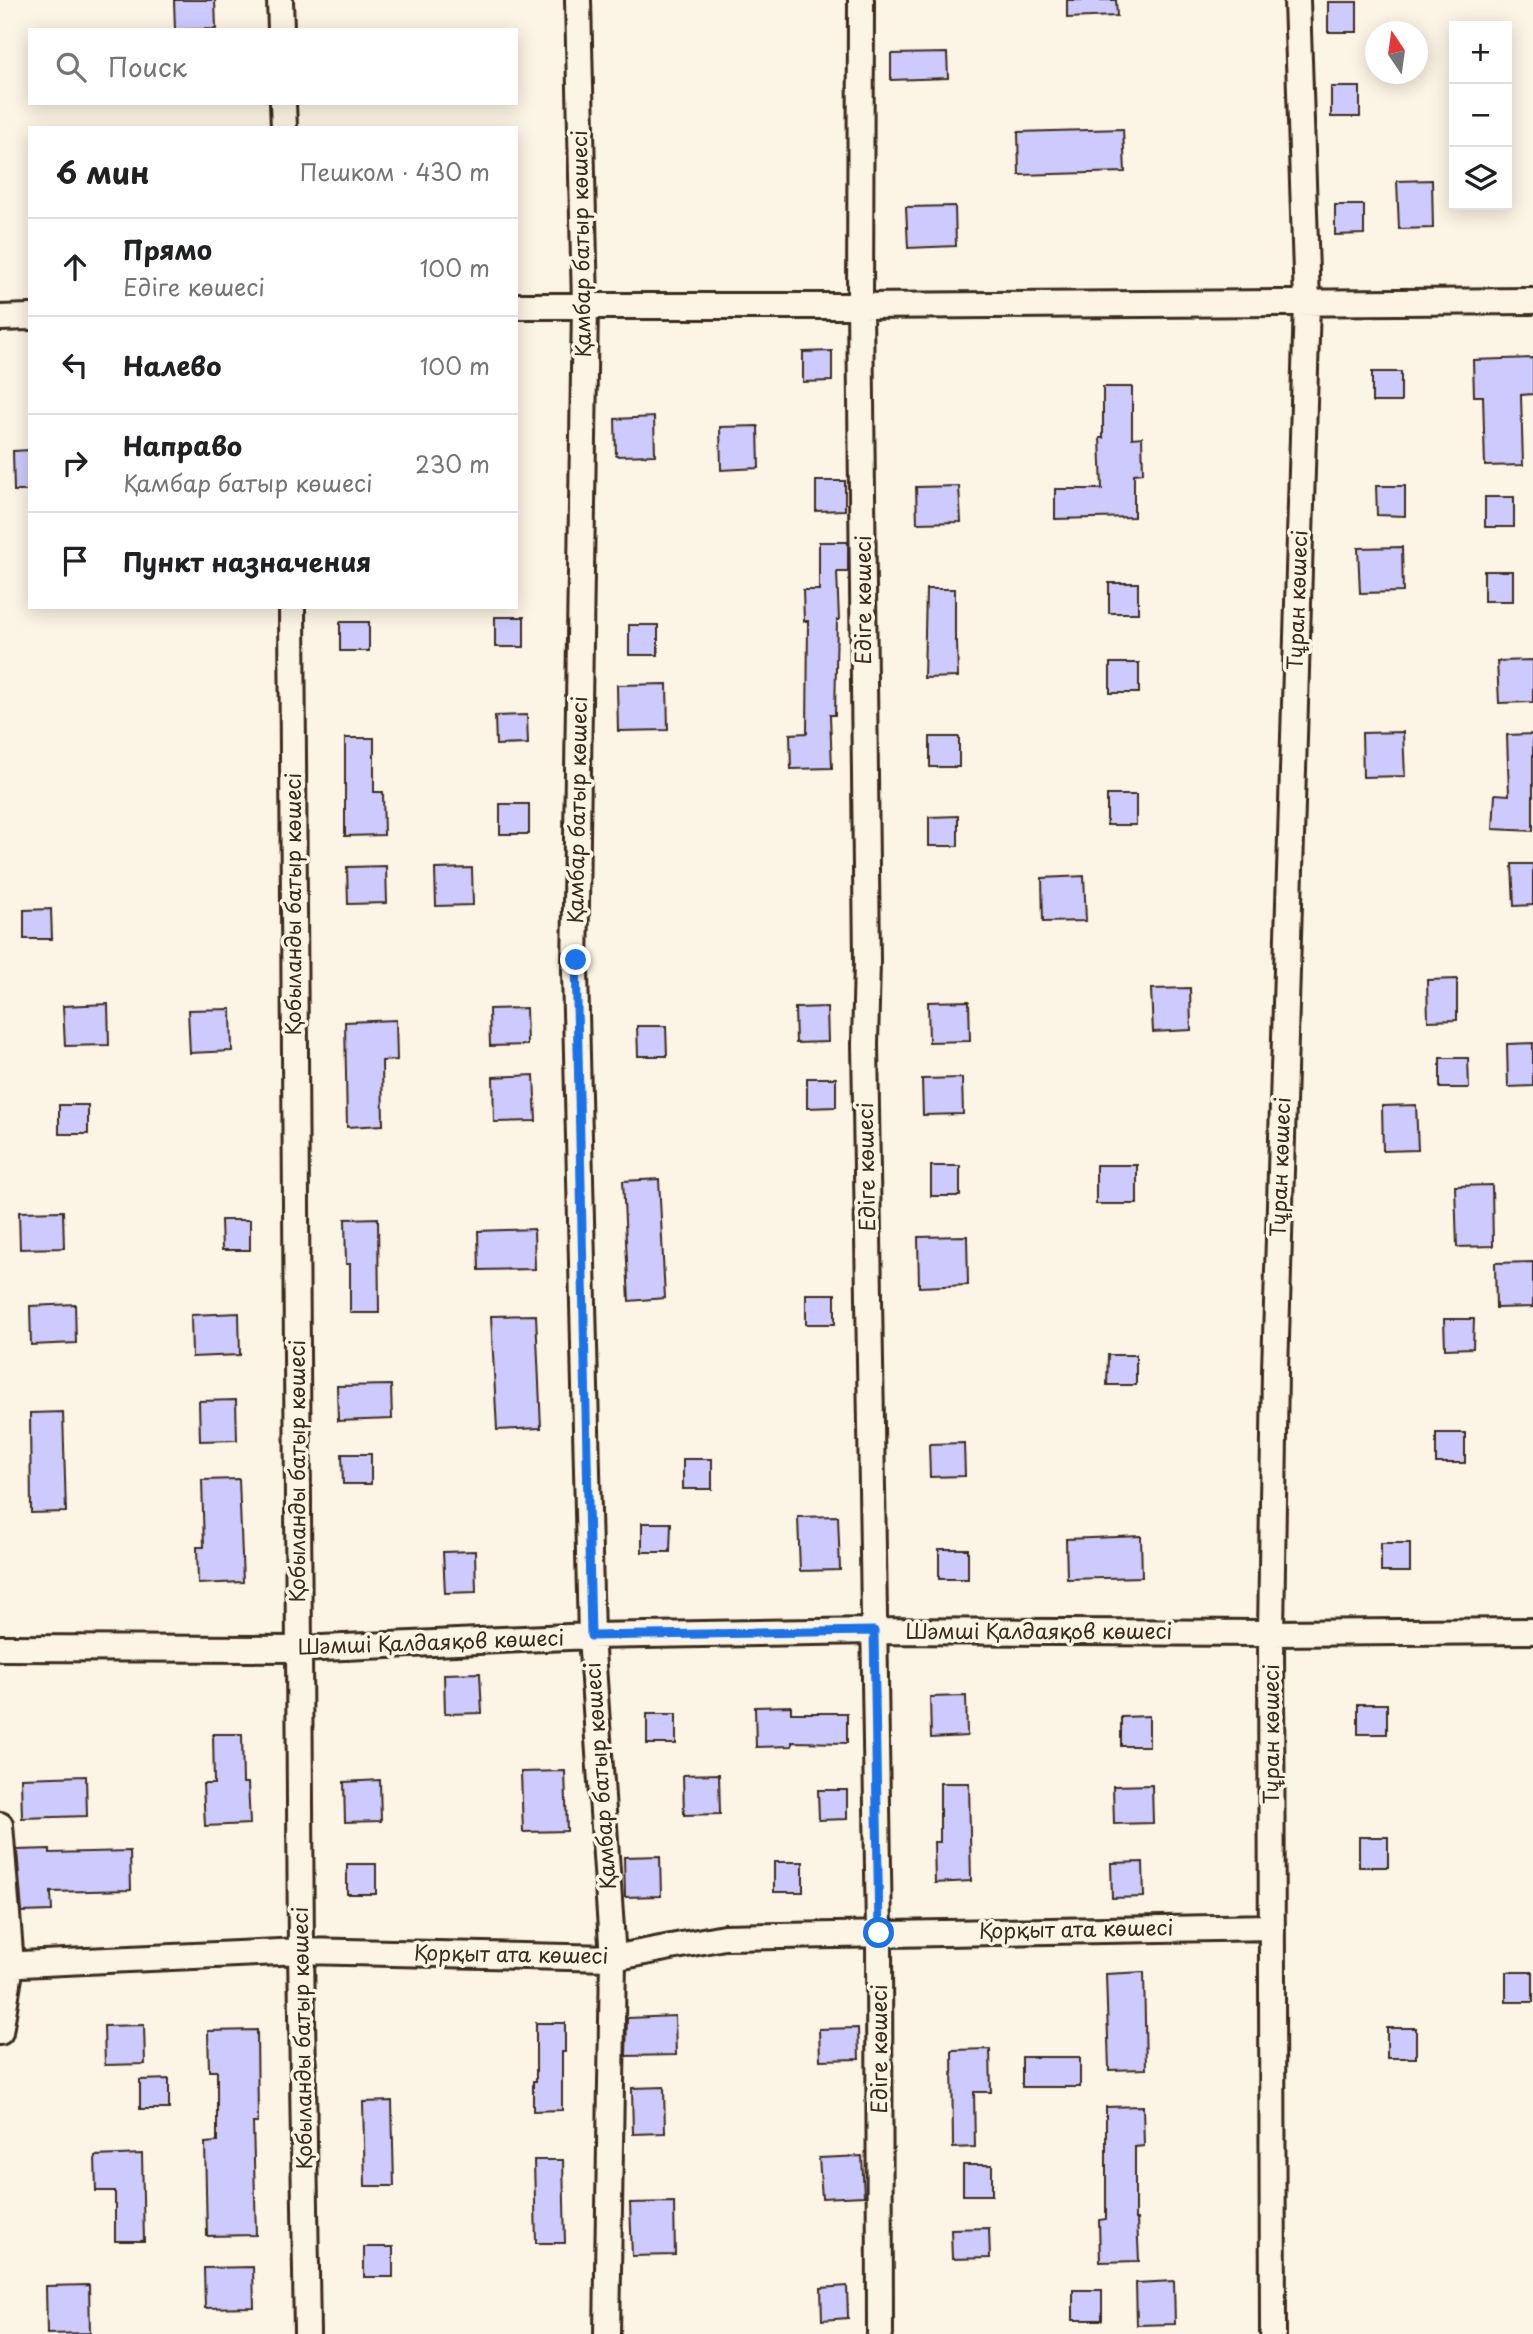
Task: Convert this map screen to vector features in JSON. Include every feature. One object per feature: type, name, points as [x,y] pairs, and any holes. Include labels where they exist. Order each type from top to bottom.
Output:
[{"type":"street","points":[[280,0],[281,28]]},
{"type":"street","name":"Қамбар батыр көшесі","points":[[578,0],[585,305],[575,971],[591,1636],[614,1958],[607,2334]]},
{"type":"street","name":"Едіге көшесі","points":[[862,0],[860,306],[867,948],[865,1044],[879,1933],[880,2334]]},
{"type":"street","name":"Тұран көшесі","points":[[1273,2334],[1271,1633],[1275,1371],[1307,303],[1297,0]]},
{"type":"street","points":[[283,105],[284,126]]},
{"type":"street","points":[[518,306],[1533,301]]},
{"type":"street","points":[[0,318],[28,317]]},
{"type":"street","name":"Қобыланды батыр көшесі","points":[[292,609],[301,1951],[307,2334]]},
{"type":"street","name":"Шәмші Қалдаяқов көшесі","points":[[0,1648],[299,1649],[591,1636],[874,1631],[1533,1631]]},
{"type":"street","points":[[0,1825],[6,1965],[0,2032]]},
{"type":"street","name":"Қорқыт ата көшесі","points":[[6,1965],[301,1951],[614,1958],[724,1937],[1272,1927]]},
{"type":"building","points":[[174,0],[215,0],[216,28],[175,28]]},
{"type":"building","points":[[1067,0],[1116,0],[1117,16],[1067,18]]},
{"type":"building","points":[[1328,2],[1357,2],[1357,32],[1328,32]]},
{"type":"building","points":[[947,53],[948,78],[891,80],[891,54]]},
{"type":"building","points":[[1331,87],[1360,87],[1360,117],[1331,117]]},
{"type":"building","points":[[1123,129],[1125,172],[1019,175],[1018,132]]},
{"type":"building","points":[[1432,180],[1433,228],[1399,229],[1397,181]]},
{"type":"building","points":[[1335,205],[1364,205],[1364,234],[1335,235]]},
{"type":"building","points":[[955,206],[956,246],[908,248],[906,207]]},
{"type":"building","points":[[832,351],[832,381],[803,382],[803,352]]},
{"type":"building","points":[[1533,358],[1533,394],[1521,395],[1523,465],[1485,466],[1483,396],[1474,396],[1473,360]]},
{"type":"building","points":[[1372,372],[1401,372],[1401,402],[1372,402]]},
{"type":"building","points":[[1103,387],[1132,387],[1132,438],[1142,437],[1143,473],[1134,474],[1134,517],[1055,519],[1055,489],[1102,489],[1100,438],[1103,438]]},
{"type":"building","points":[[654,417],[655,455],[616,456],[615,419]]},
{"type":"building","points":[[758,426],[759,468],[721,470],[720,427]]},
{"type":"building","points":[[28,450],[28,491],[14,491],[13,451]]},
{"type":"building","points":[[816,481],[845,481],[845,510],[816,511]]},
{"type":"building","points":[[959,486],[961,522],[917,523],[916,487]]},
{"type":"building","points":[[1376,486],[1405,486],[1405,516],[1377,515]]},
{"type":"building","points":[[1485,497],[1514,497],[1514,527],[1485,527]]},
{"type":"building","points":[[819,542],[848,542],[848,572],[837,572],[839,620],[835,715],[830,715],[832,768],[791,769],[790,734],[807,733],[808,621],[804,621],[803,590],[819,590]]},
{"type":"building","points":[[1402,547],[1403,592],[1360,593],[1358,548]]},
{"type":"building","points":[[1484,571],[1513,571],[1513,601],[1484,601]]},
{"type":"building","points":[[1109,583],[1138,583],[1138,613],[1109,613]]},
{"type":"building","points":[[926,589],[955,589],[958,677],[924,678]]},
{"type":"building","points":[[495,617],[524,617],[524,647],[495,647]]},
{"type":"building","points":[[340,622],[369,622],[369,651],[340,651]]},
{"type":"building","points":[[629,625],[658,625],[658,655],[629,655]]},
{"type":"building","points":[[1533,660],[1533,702],[1499,703],[1497,661]]},
{"type":"building","points":[[1110,663],[1139,663],[1139,693],[1110,693]]},
{"type":"building","points":[[667,684],[668,730],[618,731],[617,685]]},
{"type":"building","points":[[527,715],[528,744],[496,745],[495,716]]},
{"type":"building","points":[[1403,732],[1405,776],[1363,777],[1362,733]]},
{"type":"building","points":[[1533,734],[1533,831],[1493,829],[1495,794],[1509,795],[1507,735]]},
{"type":"building","points":[[930,737],[959,737],[959,767],[930,767]]},
{"type":"building","points":[[345,738],[374,738],[374,792],[383,792],[384,835],[345,836]]},
{"type":"building","points":[[1107,795],[1136,795],[1136,825],[1107,825]]},
{"type":"building","points":[[500,804],[529,804],[529,834],[500,834]]},
{"type":"building","points":[[958,816],[958,846],[929,846],[929,817]]},
{"type":"building","points":[[1512,864],[1533,864],[1533,905],[1514,906]]},
{"type":"building","points":[[386,866],[387,903],[348,904],[347,867]]},
{"type":"building","points":[[472,868],[473,905],[436,906],[435,869]]},
{"type":"building","points":[[1084,876],[1086,921],[1043,922],[1042,878]]},
{"type":"building","points":[[51,909],[52,939],[24,939],[24,910]]},
{"type":"building","points":[[1457,979],[1457,1020],[1428,1021],[1427,980]]},
{"type":"building","points":[[1190,988],[1191,1030],[1153,1032],[1151,989]]},
{"type":"building","points":[[969,1001],[970,1041],[929,1042],[928,1002]]},
{"type":"building","points":[[108,1004],[109,1045],[65,1046],[63,1006]]},
{"type":"building","points":[[827,1007],[828,1042],[796,1043],[795,1008]]},
{"type":"building","points":[[526,1008],[527,1045],[490,1046],[489,1009]]},
{"type":"building","points":[[231,1009],[232,1051],[190,1053],[188,1010]]},
{"type":"building","points":[[396,1020],[397,1060],[382,1061],[383,1125],[347,1127],[345,1022]]},
{"type":"building","points":[[637,1026],[666,1026],[667,1056],[638,1056]]},
{"type":"building","points":[[1533,1043],[1533,1086],[1508,1087],[1507,1044]]},
{"type":"building","points":[[1440,1058],[1468,1058],[1469,1088],[1440,1088]]},
{"type":"building","points":[[534,1075],[536,1121],[494,1122],[493,1077]]},
{"type":"building","points":[[807,1078],[836,1078],[836,1107],[807,1108]]},
{"type":"building","points":[[962,1078],[963,1114],[923,1115],[922,1079]]},
{"type":"building","points":[[59,1105],[88,1105],[88,1134],[59,1134]]},
{"type":"building","points":[[1416,1105],[1418,1150],[1383,1151],[1382,1106]]},
{"type":"building","points":[[1096,1165],[1137,1165],[1137,1204],[1096,1204]]},
{"type":"building","points":[[931,1166],[960,1166],[960,1196],[931,1196]]},
{"type":"building","points":[[659,1179],[665,1298],[629,1301],[623,1181]]},
{"type":"building","points":[[1492,1185],[1493,1246],[1457,1247],[1455,1186]]},
{"type":"building","points":[[63,1211],[64,1248],[20,1249],[19,1212]]},
{"type":"building","points":[[378,1218],[379,1313],[350,1313],[350,1264],[346,1264],[345,1219]]},
{"type":"building","points":[[221,1220],[250,1220],[250,1250],[222,1250]]},
{"type":"building","points":[[534,1229],[535,1269],[479,1270],[478,1231]]},
{"type":"building","points":[[967,1236],[968,1285],[919,1287],[918,1237]]},
{"type":"building","points":[[1533,1262],[1533,1307],[1496,1308],[1495,1263]]},
{"type":"building","points":[[806,1294],[835,1294],[835,1324],[806,1324]]},
{"type":"building","points":[[75,1304],[76,1343],[31,1345],[30,1306]]},
{"type":"building","points":[[239,1313],[240,1355],[192,1357],[191,1315]]},
{"type":"building","points":[[536,1315],[541,1428],[497,1430],[491,1316]]},
{"type":"building","points":[[1444,1319],[1474,1319],[1473,1348],[1445,1349]]},
{"type":"building","points":[[1108,1355],[1136,1355],[1136,1385],[1107,1385]]},
{"type":"building","points":[[391,1385],[392,1419],[338,1421],[337,1386]]},
{"type":"building","points":[[236,1400],[237,1440],[200,1441],[199,1401]]},
{"type":"building","points":[[63,1412],[66,1512],[31,1513],[30,1413]]},
{"type":"building","points":[[1436,1433],[1465,1433],[1465,1463],[1436,1463]]},
{"type":"building","points":[[964,1443],[965,1476],[930,1477],[929,1444]]},
{"type":"building","points":[[342,1454],[371,1454],[371,1484],[343,1484]]},
{"type":"building","points":[[683,1459],[712,1459],[712,1489],[683,1489]]},
{"type":"building","points":[[239,1479],[243,1582],[198,1584],[197,1547],[204,1547],[202,1480]]},
{"type":"building","points":[[838,1516],[840,1570],[800,1571],[798,1517]]},
{"type":"building","points":[[642,1523],[671,1523],[670,1552],[642,1552]]},
{"type":"building","points":[[1141,1536],[1142,1577],[1067,1579],[1066,1539]]},
{"type":"building","points":[[1381,1543],[1410,1543],[1410,1572],[1381,1572]]},
{"type":"building","points":[[939,1549],[968,1549],[968,1579],[939,1579]]},
{"type":"building","points":[[475,1551],[476,1592],[445,1593],[443,1552]]},
{"type":"building","points":[[480,1673],[482,1713],[445,1714],[444,1674]]},
{"type":"building","points":[[966,1696],[967,1736],[931,1738],[930,1697]]},
{"type":"building","points":[[1358,1704],[1387,1704],[1387,1734],[1358,1734]]},
{"type":"building","points":[[791,1706],[791,1713],[847,1713],[847,1743],[792,1742],[792,1746],[756,1747],[755,1707]]},
{"type":"building","points":[[647,1714],[676,1714],[676,1744],[647,1744]]},
{"type":"building","points":[[1149,1716],[1149,1746],[1121,1746],[1121,1717]]},
{"type":"building","points":[[213,1734],[242,1734],[243,1783],[248,1783],[250,1824],[205,1826],[203,1784],[214,1784]]},
{"type":"building","points":[[565,1771],[567,1831],[523,1832],[521,1772]]},
{"type":"building","points":[[719,1774],[720,1814],[684,1815],[683,1775]]},
{"type":"building","points":[[86,1776],[87,1816],[22,1818],[21,1778]]},
{"type":"building","points":[[380,1780],[381,1821],[345,1822],[344,1782]]},
{"type":"building","points":[[940,1783],[969,1783],[971,1881],[935,1883],[934,1842],[940,1842]]},
{"type":"building","points":[[1152,1785],[1153,1823],[1114,1824],[1113,1786]]},
{"type":"building","points":[[818,1790],[847,1790],[847,1819],[819,1820]]},
{"type":"building","points":[[1359,1837],[1388,1837],[1388,1867],[1359,1867]]},
{"type":"building","points":[[50,1849],[50,1853],[130,1851],[131,1890],[51,1892],[52,1911],[22,1912],[17,1850]]},
{"type":"building","points":[[660,1856],[661,1896],[625,1897],[624,1857]]},
{"type":"building","points":[[774,1862],[803,1862],[803,1892],[774,1892]]},
{"type":"building","points":[[1143,1862],[1144,1897],[1112,1898],[1111,1863]]},
{"type":"building","points":[[347,1864],[376,1864],[376,1894],[347,1894]]},
{"type":"building","points":[[1144,1972],[1146,2069],[1109,2070],[1106,1974]]},
{"type":"building","points":[[1506,1972],[1533,1972],[1533,2002],[1506,2002]]},
{"type":"building","points":[[675,2016],[676,2055],[626,2056],[627,2018]]},
{"type":"building","points":[[536,2023],[565,2023],[562,2110],[533,2111]]},
{"type":"building","points":[[144,2025],[145,2064],[105,2065],[104,2026]]},
{"type":"building","points":[[858,2028],[859,2059],[820,2060],[819,2029]]},
{"type":"building","points":[[1387,2028],[1416,2028],[1416,2058],[1387,2058]]},
{"type":"building","points":[[257,2030],[258,2123],[253,2123],[256,2235],[207,2236],[205,2143],[217,2142],[217,2071],[209,2071],[208,2031]]},
{"type":"building","points":[[990,2049],[991,2092],[974,2092],[975,2147],[953,2148],[952,2050]]},
{"type":"building","points":[[1022,2057],[1080,2057],[1080,2087],[1022,2087]]},
{"type":"building","points":[[169,2079],[169,2109],[140,2109],[140,2080]]},
{"type":"building","points":[[664,2087],[665,2133],[633,2134],[632,2088]]},
{"type":"building","points":[[392,2101],[394,2186],[365,2186],[363,2102]]},
{"type":"building","points":[[1143,2106],[1144,2146],[1135,2147],[1135,2219],[1139,2261],[1100,2262],[1099,2220],[1106,2219],[1106,2107]]},
{"type":"building","points":[[142,2154],[144,2241],[115,2241],[115,2191],[96,2191],[95,2156]]},
{"type":"building","points":[[862,2156],[864,2196],[822,2198],[819,2158]]},
{"type":"building","points":[[534,2160],[563,2160],[565,2243],[536,2243]]},
{"type":"building","points":[[963,2165],[992,2165],[992,2195],[963,2195]]},
{"type":"building","points":[[674,2202],[675,2255],[632,2256],[630,2203]]},
{"type":"building","points":[[989,2228],[990,2258],[952,2259],[951,2229]]},
{"type":"building","points":[[364,2247],[393,2247],[393,2277],[364,2277]]},
{"type":"building","points":[[253,2267],[254,2307],[205,2308],[204,2268]]},
{"type":"building","points":[[1174,2281],[1175,2324],[1137,2325],[1136,2283]]},
{"type":"building","points":[[89,2285],[90,2333],[47,2334],[46,2286]]},
{"type":"building","points":[[847,2286],[848,2318],[822,2320],[821,2288]]},
{"type":"building","points":[[1073,2290],[1102,2290],[1102,2320],[1073,2320]]},
{"type":"route","points":[[576,960],[591,1636],[874,1631],[879,1933]]}]
